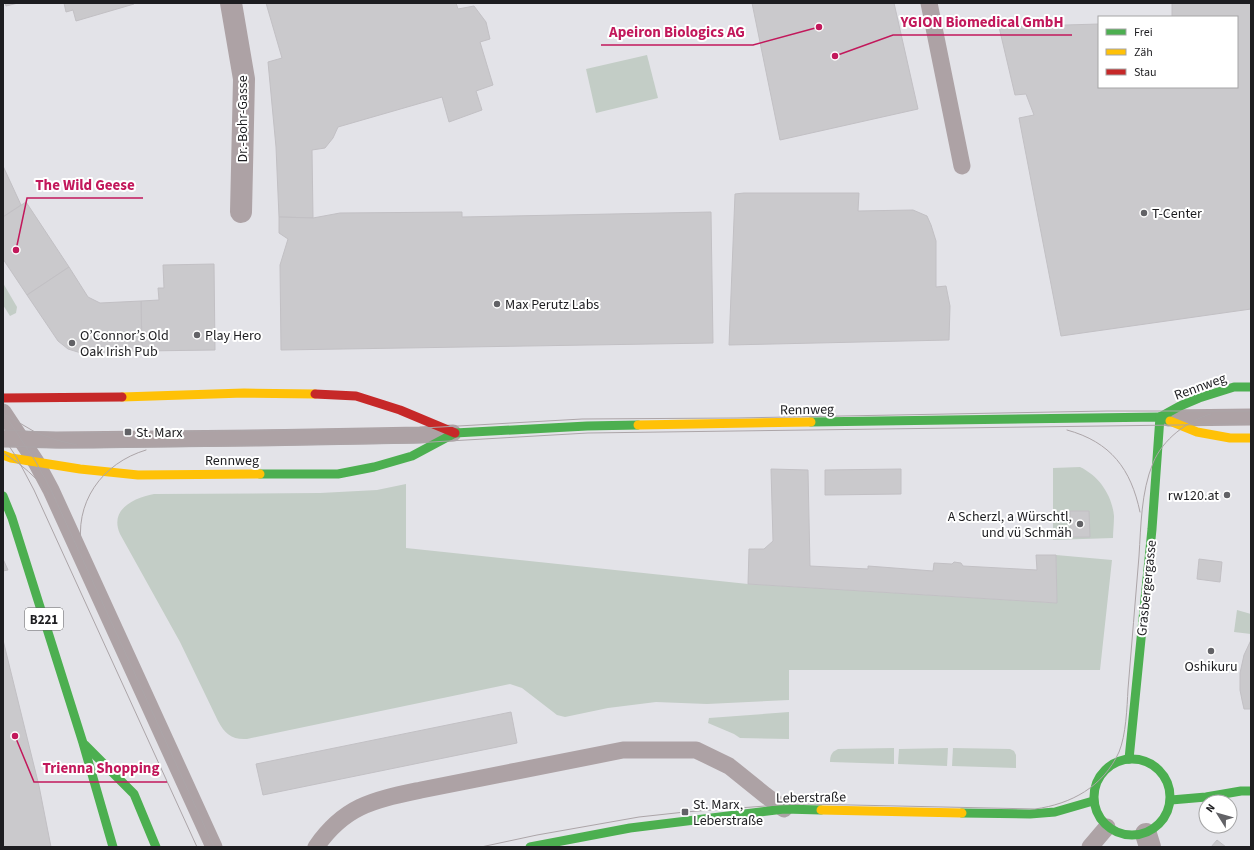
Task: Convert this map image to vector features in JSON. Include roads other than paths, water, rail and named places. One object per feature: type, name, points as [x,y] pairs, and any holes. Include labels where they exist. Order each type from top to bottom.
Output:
[{"type":"main road","name":"Rennweg","points":[[1160,418],[1180,406],[1200,398],[1234,387],[1251,387]]},
{"type":"main road","name":"Rennweg","points":[[3,398],[76,398],[244,393],[328,394],[356,396],[400,410],[455,433]]},
{"type":"main road","name":"Rennweg","points":[[3,455],[11,458],[102,472],[138,475],[338,474],[374,467],[412,456],[455,433],[587,426],[1160,418],[1197,432],[1230,438],[1251,438]]},
{"type":"main road","name":"Grasbergergasse","points":[[1129,759],[1152,529],[1160,418]]},
{"type":"main road","name":"B221","points":[[3,496],[12,518],[83,743],[113,847]]},
{"type":"main road","name":"B221","points":[[83,743],[134,794],[156,847]]},
{"type":"main road","points":[[1129,759],[1144,760],[1156,766],[1165,775],[1170,787],[1171,800],[1164,821],[1148,840],[1119,834],[1107,827],[1100,819],[1096,810],[1094,801],[1095,785],[1103,772],[1115,763],[1129,759]]},
{"type":"main road","points":[[1171,800],[1251,791]]},
{"type":"main road","name":"Leberstraße","points":[[530,847],[630,828],[784,809],[1030,814],[1055,812],[1094,801]]},
{"type":"street","name":"Dr.-Bohr-Gasse","points":[[231,3],[244,79],[241,212]]},
{"type":"lane","points":[[929,3],[962,166]]},
{"type":"lane","points":[[3,412],[36,462],[51,490],[214,847]]},
{"type":"lane","points":[[1160,418],[1251,417]]},
{"type":"lane","points":[[3,439],[258,438],[455,433]]},
{"type":"lane","points":[[316,847],[327,832],[349,813],[374,801],[389,796],[623,750],[696,750],[729,766],[784,809]]},
{"type":"lane","points":[[1090,847],[1107,827]]},
{"type":"tram line","points":[[3,430],[66,433],[423,428],[582,419],[736,418],[1107,411],[1251,411]]},
{"type":"tram line","points":[[3,412],[36,462],[51,490],[214,847]]},
{"type":"tram line","points":[[481,847],[537,835],[639,817],[685,812],[806,804],[1035,809],[1061,803],[1084,792],[1095,784],[1112,764],[1119,752],[1125,730],[1142,509],[1149,474],[1157,454],[1169,439],[1193,421],[1211,414]]},
{"type":"tram line","points":[[6,415],[35,432],[56,440],[77,445]]},
{"type":"tram line","points":[[3,446],[93,448],[414,443],[588,433],[1251,424]]},
{"type":"tram line","points":[[1067,430],[1096,442],[1117,459],[1125,470],[1131,483],[1140,512]]},
{"type":"tram line","points":[[3,437],[17,458],[34,490],[197,847]]},
{"type":"tram line","points":[[82,550],[80,533],[82,516],[94,487],[116,464],[130,456],[146,450]]},
{"type":"tram line","points":[[3,453],[28,471],[49,495]]},
{"type":"place","name":"Apeiron Biologics AG","points":[[819,27]]},
{"type":"place","name":"YGION Biomedical GmbH","points":[[835,56]]},
{"type":"place","name":"T-Center","points":[[1144,213]]},
{"type":"place","name":"The Wild Geese","points":[[16,250]]},
{"type":"place","name":"Max Perutz Labs","points":[[497,304]]},
{"type":"place","name":"Play Hero","points":[[197,335]]},
{"type":"place","name":"O’Connor’s Old Oak Irish Pub","points":[[72,343]]},
{"type":"place","name":"St. Marx","points":[[128,432]]},
{"type":"place","name":"rw120.at","points":[[1227,495]]},
{"type":"place","name":"A Scherzl, a Würschtl, und vü Schmäh","points":[[1080,524]]},
{"type":"place","name":"Oshikuru","points":[[1211,651]]},
{"type":"place","name":"Trienna Shopping","points":[[15,736]]},
{"type":"place","name":"St. Marx, Leberstraße","points":[[685,812]]}]
